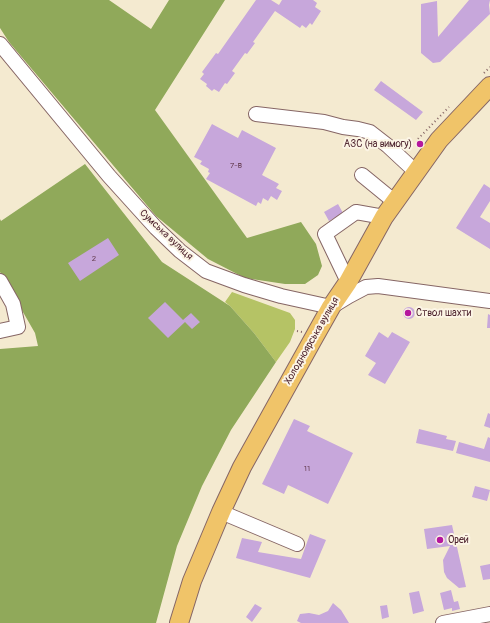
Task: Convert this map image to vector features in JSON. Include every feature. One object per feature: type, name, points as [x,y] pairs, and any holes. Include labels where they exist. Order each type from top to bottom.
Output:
[{"type":"main road","name":"Холодноярська вулиця","points":[[179,623],[192,581],[242,467],[331,307],[348,282],[384,217],[439,140],[490,86]]},
{"type":"street","name":"Сумська вулиця","points":[[0,44],[109,176],[156,228],[180,251],[206,271],[244,285],[304,302],[331,307]]},
{"type":"street","points":[[256,114],[324,122],[370,132],[388,146],[416,172]]},
{"type":"street","points":[[362,175],[395,202]]},
{"type":"street","points":[[348,282],[325,234],[356,212],[384,217]]},
{"type":"street","points":[[0,281],[13,304],[18,327],[0,331]]},
{"type":"street","points":[[331,307],[366,287],[378,286],[490,301]]},
{"type":"street","points":[[221,512],[297,544]]},
{"type":"street","points":[[443,623],[490,614]]},
{"type":"green space","points":[[0,0],[109,0],[151,29],[169,0],[225,0],[155,110],[247,238],[301,222],[316,244],[322,266],[318,275],[305,284],[285,284],[245,278],[208,259],[156,216],[9,42],[0,28]]},
{"type":"green space","points":[[85,164],[162,262],[230,306],[254,333],[276,362],[231,430],[202,486],[177,546],[156,623],[0,623],[0,349],[38,346],[35,333],[0,272],[0,219],[1,221]]},
{"type":"green space","points":[[232,292],[290,313],[295,320],[295,329],[290,342],[276,362],[254,333],[225,302]]},
{"type":"building","points":[[256,0],[271,0],[279,5],[282,0],[313,0],[317,3],[315,7],[321,11],[312,25],[310,23],[306,28],[302,25],[300,28],[275,11],[253,42],[255,43],[247,54],[245,53],[232,71],[235,73],[227,84],[225,83],[219,92],[214,89],[212,91],[206,86],[207,84],[200,79],[204,74],[202,72],[216,53],[218,54]]},
{"type":"building","points":[[469,0],[490,0],[490,14],[440,62],[433,63],[421,53],[421,4],[437,1],[438,37]]},
{"type":"building","points":[[381,81],[423,112],[416,120],[374,90]]},
{"type":"building","points":[[212,124],[238,138],[242,130],[276,148],[262,175],[279,184],[276,188],[282,191],[277,200],[271,196],[268,201],[263,198],[261,204],[258,202],[256,206],[206,179],[210,173],[208,172],[209,169],[200,164],[202,161],[194,157]]},
{"type":"building","points":[[484,184],[490,188],[490,201],[480,217],[490,223],[490,249],[456,228]]},
{"type":"building","points":[[338,204],[343,213],[329,221],[324,212]]},
{"type":"building","points":[[108,238],[119,255],[80,281],[68,263]]},
{"type":"building","points":[[165,302],[183,320],[191,313],[200,322],[192,329],[185,322],[168,338],[148,318]]},
{"type":"building","name":"Ствол шахти","points":[[409,307],[413,309],[415,313],[413,317],[409,319],[405,317],[403,313],[405,309]]},
{"type":"building","points":[[488,314],[490,315],[490,328],[487,328]]},
{"type":"building","points":[[379,332],[388,338],[392,332],[410,342],[385,384],[368,375],[376,363],[365,356]]},
{"type":"building","points":[[488,413],[490,414],[490,428],[484,426]]},
{"type":"building","points":[[294,419],[310,426],[307,431],[353,453],[328,504],[288,485],[284,494],[262,484]]},
{"type":"building","points":[[419,429],[447,436],[446,439],[456,441],[453,451],[416,443]]},
{"type":"building","points":[[488,437],[490,438],[490,462],[456,453],[459,442],[484,449]]},
{"type":"building","points":[[475,486],[490,490],[487,501],[472,497]]},
{"type":"building","points":[[452,525],[466,587],[459,588],[447,578],[444,572],[443,560],[450,546],[427,549],[424,529]]},
{"type":"building","points":[[310,534],[326,540],[310,578],[236,558],[242,538],[262,542],[258,552],[301,559]]},
{"type":"building","points":[[490,564],[490,579],[483,580],[480,566]]},
{"type":"building","points":[[451,590],[454,602],[458,601],[460,609],[452,611],[452,608],[444,610],[440,593]]},
{"type":"building","points":[[419,591],[424,611],[413,614],[409,593]]},
{"type":"building","points":[[333,603],[341,610],[349,623],[301,623],[297,621],[300,614],[309,613],[319,615],[328,611]]},
{"type":"building","points":[[255,604],[262,608],[252,622],[246,617]]},
{"type":"building","points":[[387,605],[389,617],[382,619],[380,606]]},
{"type":"place","name":"АЗС (на вимогу)","points":[[420,144]]},
{"type":"place","name":"Ствол шахти","points":[[408,313]]},
{"type":"place","name":"Орей","points":[[440,540]]}]
